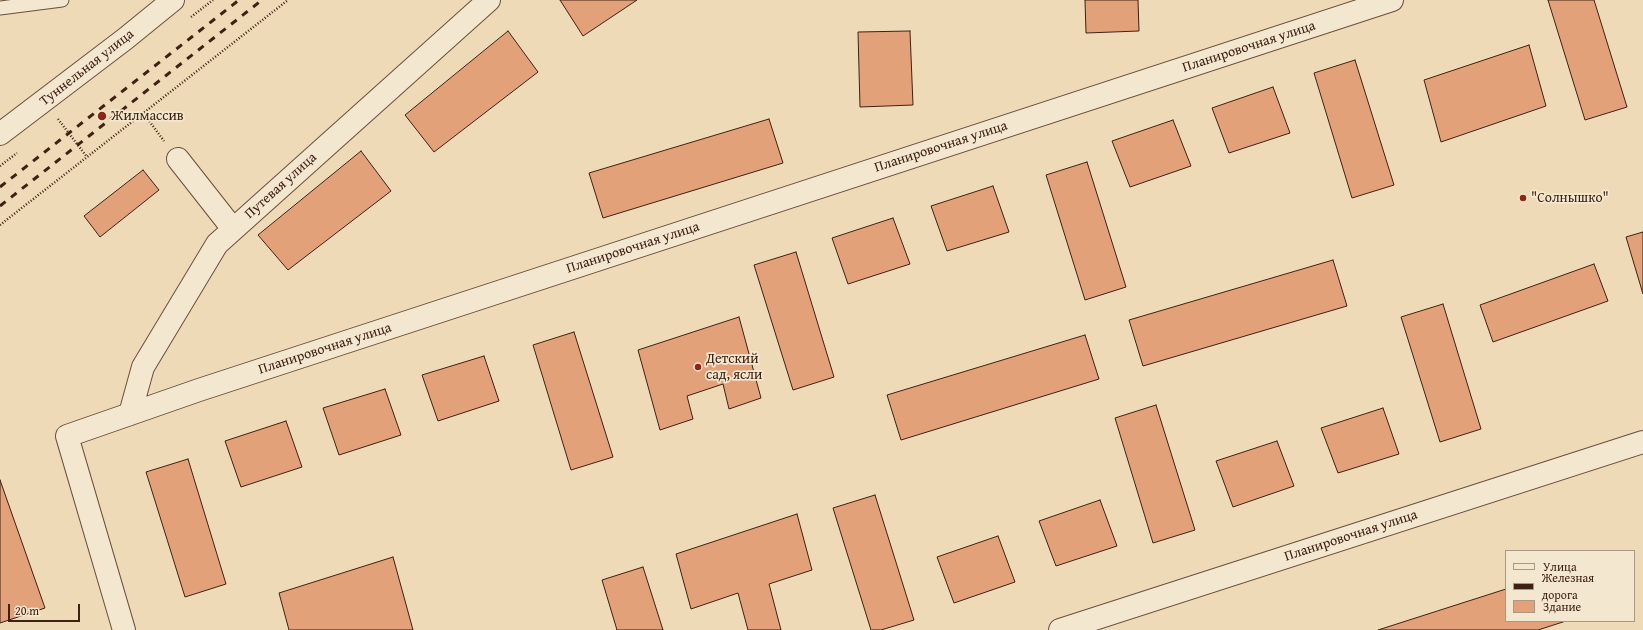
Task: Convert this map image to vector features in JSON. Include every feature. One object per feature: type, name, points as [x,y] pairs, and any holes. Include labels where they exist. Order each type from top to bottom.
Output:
[{"type":"street","name":"Туннельная улица","points":[[0,134],[173,0]]},
{"type":"street","name":"Путевая улица","points":[[130,414],[143,367],[217,244],[489,0]]},
{"type":"street","name":"Планировочная улица","points":[[124,630],[67,436],[130,414],[1392,0]]},
{"type":"street","points":[[178,159],[233,229]]},
{"type":"street","name":"Планировочная улица","points":[[1060,630],[1643,442]]},
{"type":"lane","points":[[0,8],[62,0]]},
{"type":"path","points":[[0,226],[288,0]]},
{"type":"path","points":[[44,101],[87,157]]},
{"type":"path","points":[[144,114],[178,159]]},
{"type":"building","points":[[560,0],[637,0],[583,36]]},
{"type":"building","points":[[1085,0],[1138,0],[1139,31],[1086,33]]},
{"type":"building","points":[[1548,0],[1594,0],[1627,107],[1585,120]]},
{"type":"building","points":[[508,31],[538,72],[434,152],[405,115]]},
{"type":"building","points":[[910,31],[913,105],[860,107],[858,32]]},
{"type":"building","points":[[1529,45],[1546,106],[1441,142],[1424,80]]},
{"type":"building","points":[[1355,60],[1394,185],[1352,198],[1314,73]]},
{"type":"building","points":[[1273,87],[1290,133],[1229,153],[1212,108]]},
{"type":"building","points":[[769,119],[783,163],[603,218],[589,173]]},
{"type":"building","points":[[1173,120],[1191,166],[1130,187],[1112,141]]},
{"type":"building","points":[[361,151],[391,191],[288,270],[258,235]]},
{"type":"building","points":[[1087,162],[1126,287],[1085,300],[1046,175]]},
{"type":"building","points":[[143,170],[159,190],[100,237],[84,216]]},
{"type":"building","points":[[993,186],[1009,232],[947,251],[931,206]]},
{"type":"building","points":[[893,218],[910,264],[848,284],[832,238]]},
{"type":"building","points":[[1643,232],[1643,294],[1626,237]]},
{"type":"building","points":[[796,252],[834,377],[793,390],[754,265]]},
{"type":"building","points":[[1333,260],[1347,306],[1143,366],[1129,320]]},
{"type":"building","points":[[1594,264],[1608,301],[1493,342],[1480,305]]},
{"type":"building","points":[[1443,304],[1481,429],[1440,442],[1401,317]]},
{"type":"building","name":"Детский сад, ясли","points":[[739,317],[761,398],[729,409],[723,384],[687,396],[693,419],[660,430],[638,350]]},
{"type":"building","points":[[574,332],[613,457],[571,470],[533,345]]},
{"type":"building","points":[[1085,335],[1099,379],[901,440],[887,395]]},
{"type":"building","points":[[484,356],[499,401],[438,421],[422,375]]},
{"type":"building","points":[[385,389],[401,435],[339,455],[323,408]]},
{"type":"building","points":[[1156,405],[1195,530],[1153,543],[1115,418]]},
{"type":"building","points":[[1383,408],[1399,454],[1338,473],[1321,428]]},
{"type":"building","points":[[286,421],[302,467],[241,487],[225,441]]},
{"type":"building","points":[[1277,441],[1294,486],[1233,507],[1216,461]]},
{"type":"building","points":[[188,459],[226,584],[185,597],[146,472]]},
{"type":"building","points":[[0,480],[45,608],[0,623]]},
{"type":"building","points":[[875,495],[914,620],[881,630],[871,630],[833,508]]},
{"type":"building","points":[[1100,500],[1117,546],[1056,566],[1039,521]]},
{"type":"building","points":[[797,514],[812,570],[769,584],[781,630],[748,630],[738,593],[691,609],[676,554]]},
{"type":"building","points":[[998,536],[1015,582],[954,603],[937,557]]},
{"type":"building","points":[[393,557],[413,630],[289,630],[279,593]]},
{"type":"building","points":[[643,567],[663,630],[617,630],[602,580]]},
{"type":"building","points":[[1505,589],[1505,622],[1563,622],[1538,630],[1378,630]]},
{"type":"railway","points":[[0,187],[239,0]]},
{"type":"railway","points":[[0,206],[262,0]]},
{"type":"place","name":"Жилмассив","points":[[102,116]]},
{"type":"place","name":"\"Солнышко\"","points":[[1523,198]]},
{"type":"place","name":"Детский сад, ясли","points":[[698,367]]}]
